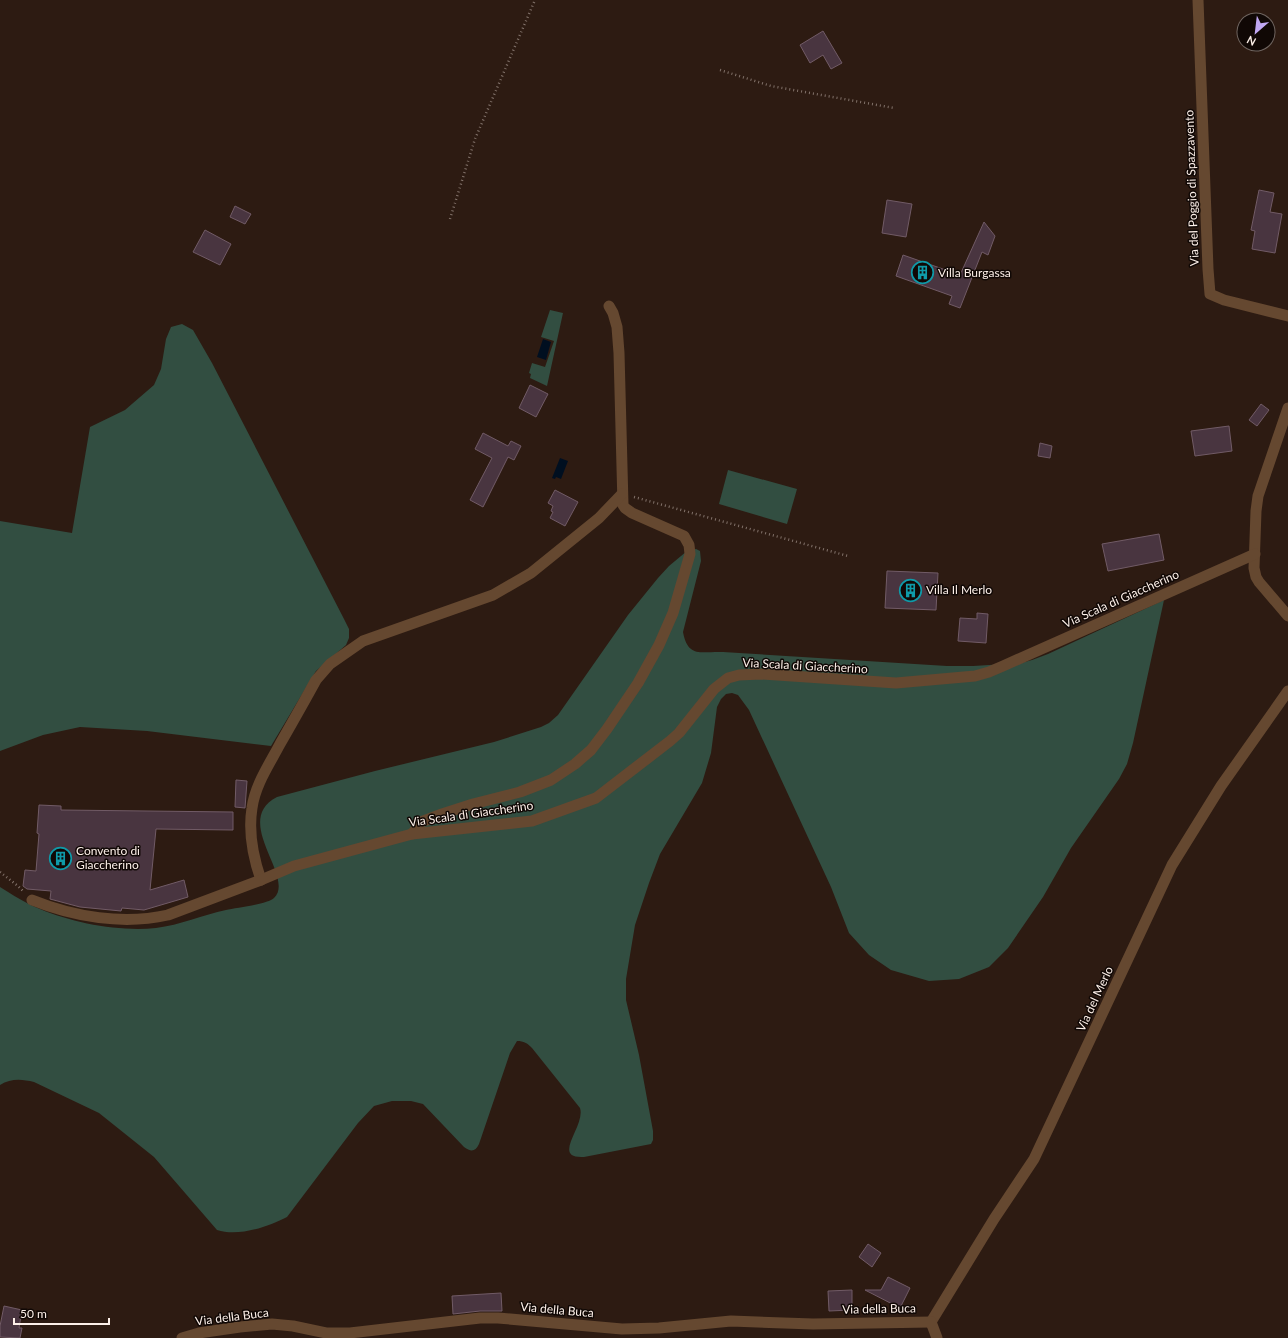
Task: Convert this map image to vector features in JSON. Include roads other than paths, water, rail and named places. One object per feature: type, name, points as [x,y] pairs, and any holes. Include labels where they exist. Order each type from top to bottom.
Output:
[{"type":"street","name":"Via del Poggio di Spazzavento","points":[[1198,0],[1210,294],[1231,302],[1288,316]]},
{"type":"street","points":[[412,834],[421,822],[473,804],[520,792],[545,783],[569,768],[591,750],[638,683],[659,645],[673,613],[687,569],[690,548],[684,536],[628,512],[623,505],[619,353],[617,327],[608,306]]},
{"type":"street","points":[[1288,408],[1258,496],[1254,568],[1256,577],[1288,616]]},
{"type":"street","points":[[261,880],[254,858],[251,836],[254,798],[261,778],[316,680],[324,669],[363,642],[493,595],[531,573],[599,518],[622,494]]},
{"type":"street","name":"Via Scala di Giaccherino","points":[[32,900],[46,906],[71,912],[113,919],[147,919],[168,915],[294,866],[412,834],[532,821],[596,798],[674,738],[714,689],[721,682],[733,676],[761,674],[896,683],[975,676],[1003,666],[1255,554]]},
{"type":"street","name":"Via del Merlo","points":[[931,1322],[994,1219],[1034,1159],[1172,865],[1221,786],[1288,691]]},
{"type":"street","name":"Via della Buca","points":[[182,1338],[240,1327],[272,1324],[293,1326],[326,1333],[350,1333],[480,1318],[498,1318],[633,1329],[731,1321],[813,1324],[931,1322]]},
{"type":"street","points":[[931,1322],[937,1338]]},
{"type":"water","points":[[543,339],[551,342],[546,360],[537,357]]},
{"type":"water","points":[[560,458],[568,461],[561,479],[556,477],[555,479],[552,478]]},
{"type":"place","name":"Villa Burgassa","points":[[922,273]]},
{"type":"place","name":"Villa Il Merlo","points":[[911,590]]},
{"type":"place","name":"Convento di Giaccherino","points":[[61,858]]}]
